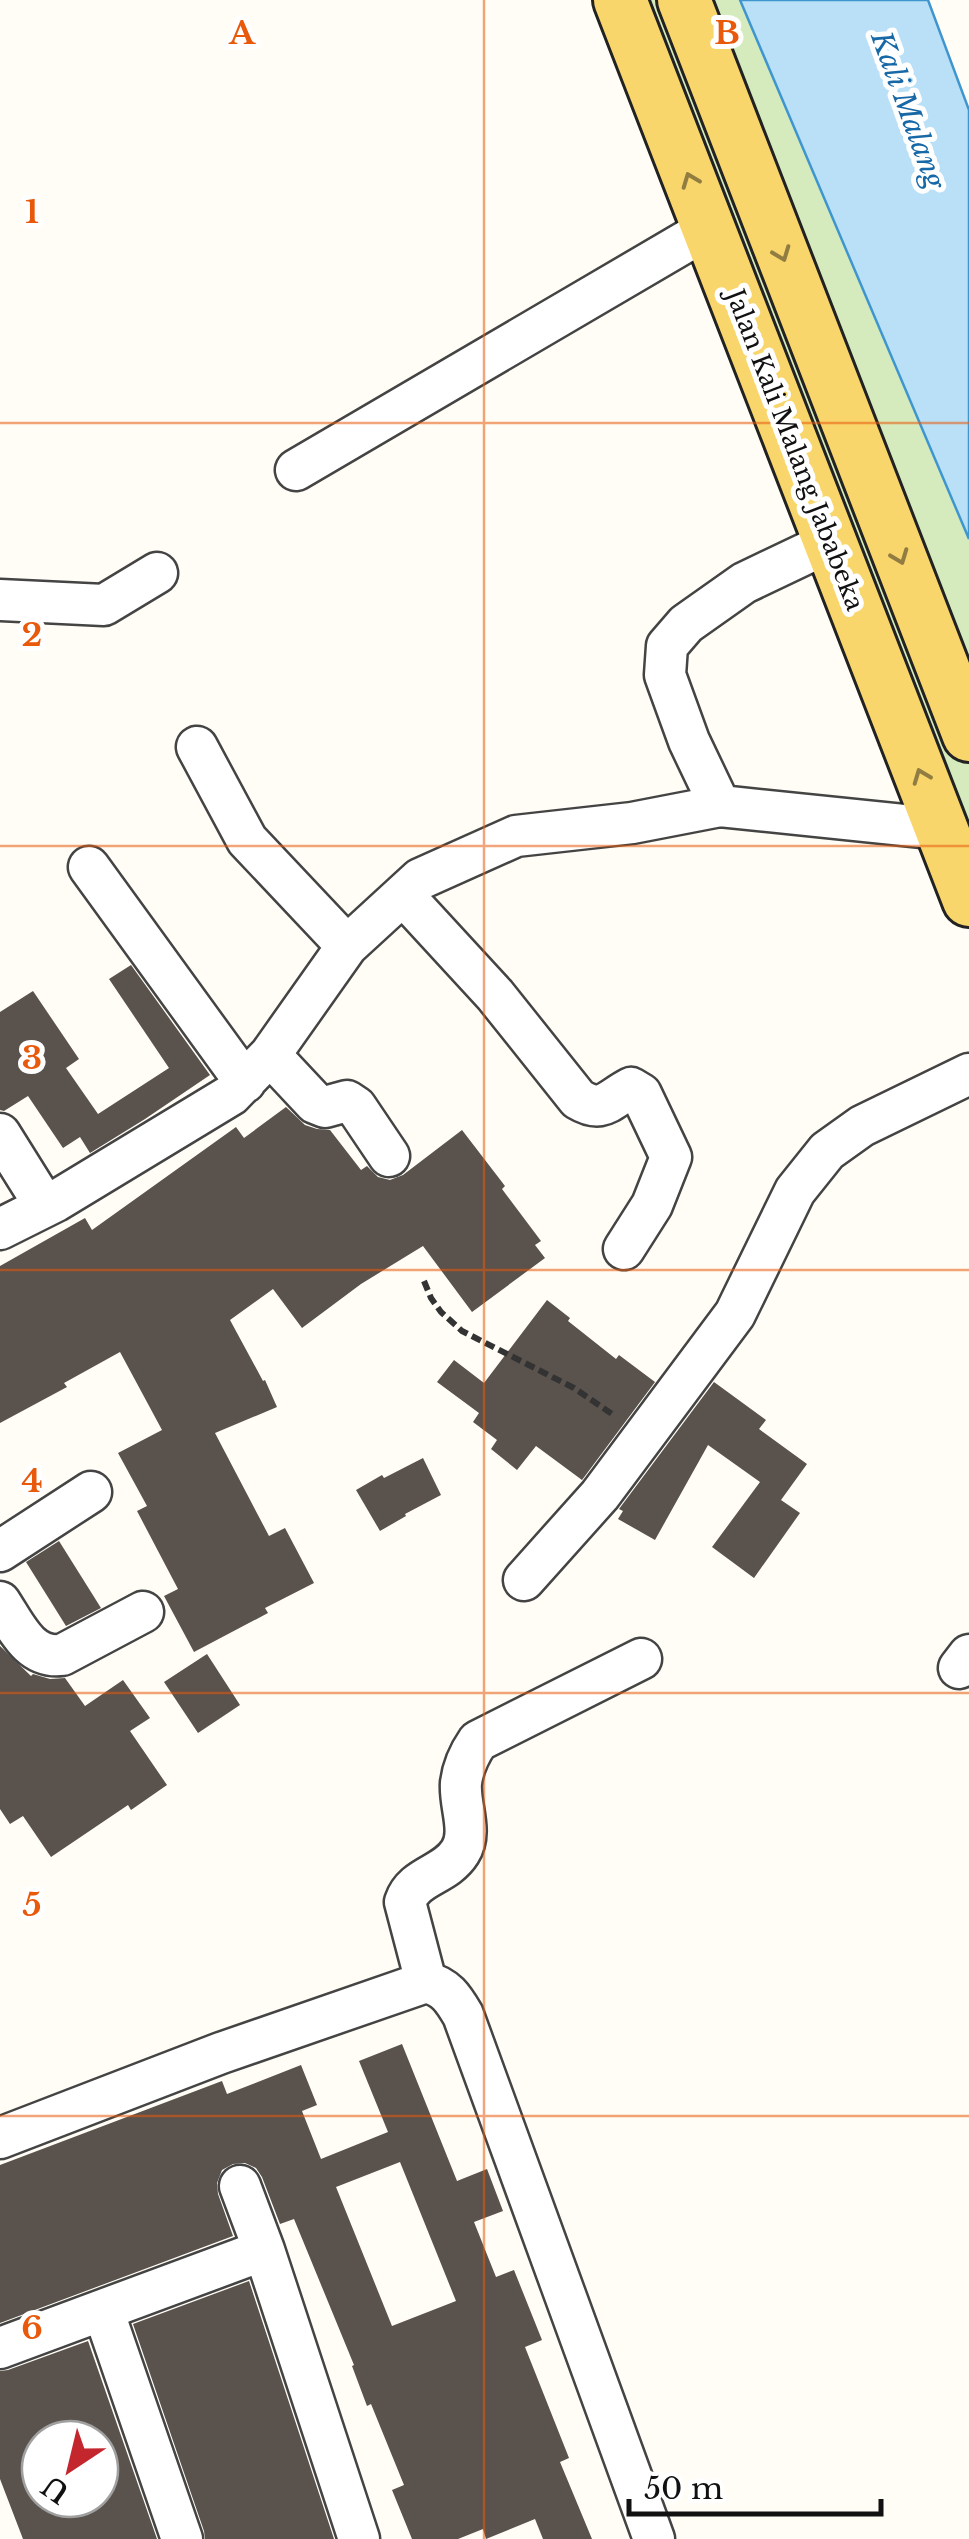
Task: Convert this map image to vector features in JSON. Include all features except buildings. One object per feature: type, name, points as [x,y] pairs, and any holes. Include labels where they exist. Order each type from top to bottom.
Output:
[{"type":"main road","name":"Jalan Kali Malang Jababeka","points":[[620,0],[969,900]]},
{"type":"main road","points":[[684,0],[969,735]]},
{"type":"main road","points":[[800,463],[854,439]]},
{"type":"street","points":[[296,470],[709,228]]},
{"type":"street","points":[[720,806],[664,676],[667,646],[686,624],[744,583],[830,542]]},
{"type":"street","points":[[0,600],[104,605],[158,573]]},
{"type":"street","points":[[196,748],[247,840],[347,946]]},
{"type":"street","points":[[0,1229],[231,1095],[258,1068],[347,946],[420,879],[516,836],[632,824],[720,806],[942,828]]},
{"type":"street","points":[[90,868],[258,1068],[325,1107],[348,1101],[389,1156]]},
{"type":"street","points":[[403,895],[495,995],[578,1098],[600,1107],[631,1088],[641,1094],[671,1157],[652,1205],[624,1249]]},
{"type":"street","points":[[524,1580],[600,1495],[735,1314],[795,1191],[827,1151],[862,1126],[969,1074]]},
{"type":"street","points":[[0,1134],[45,1206]]},
{"type":"street","points":[[0,1551],[91,1492]]},
{"type":"street","points":[[0,1602],[25,1640],[37,1652],[49,1656],[62,1655],[142,1612]]},
{"type":"street","points":[[426,1982],[404,1902],[408,1891],[420,1880],[445,1869],[463,1849],[466,1821],[460,1786],[466,1759],[478,1740],[641,1659]]},
{"type":"street","points":[[0,2138],[221,2053],[426,1982],[438,1984],[449,1992],[463,2015],[654,2539]]},
{"type":"street","points":[[240,2186],[359,2539]]},
{"type":"street","points":[[0,2348],[264,2250]]},
{"type":"street","points":[[103,2310],[182,2539]]},
{"type":"path","points":[[424,1281],[430,1298],[462,1331],[595,1401]]},
{"type":"green space","points":[[621,0],[740,0],[969,540],[969,898]]},
{"type":"water","name":"Kali Malang","points":[[740,0],[928,0],[969,110],[969,539]]}]
